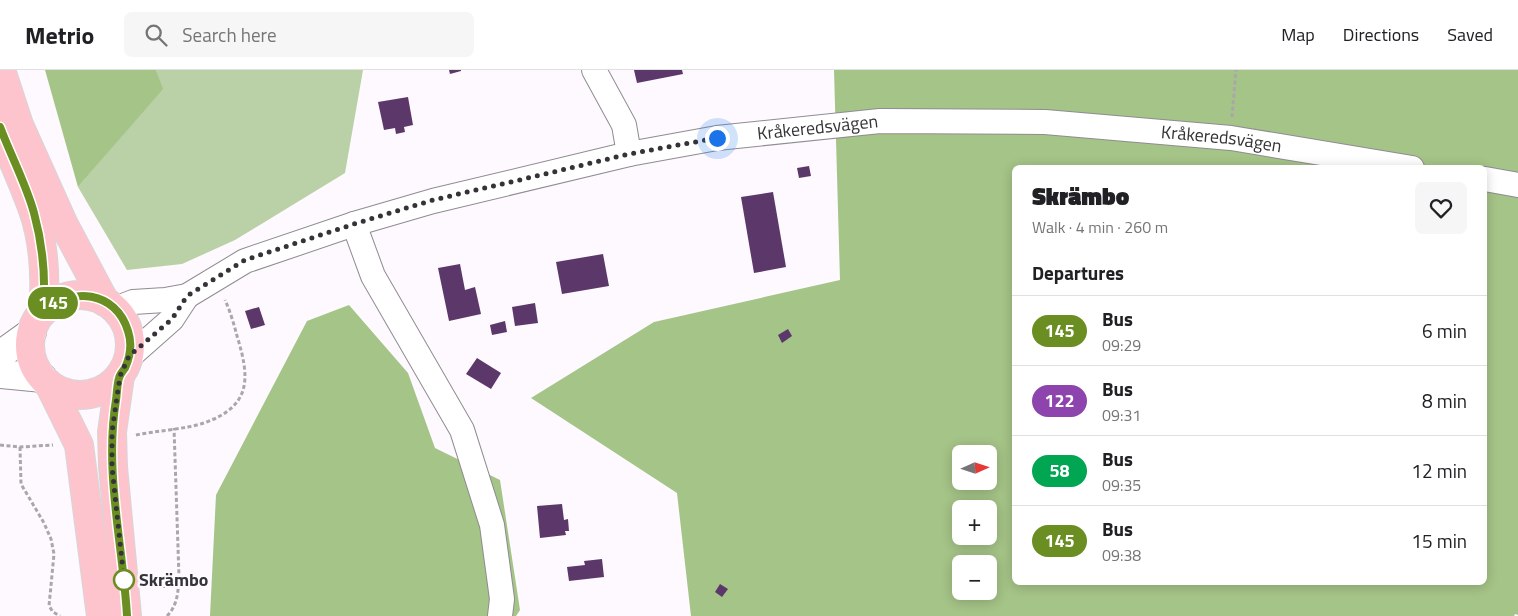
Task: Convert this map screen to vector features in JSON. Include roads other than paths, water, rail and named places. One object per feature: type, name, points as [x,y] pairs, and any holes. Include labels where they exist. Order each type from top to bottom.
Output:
[{"type":"main road","points":[[1,70],[19,125],[63,223],[110,306],[123,319],[128,331],[130,344],[112,432],[112,467],[127,616]]},
{"type":"main road","points":[[0,127],[35,219],[40,242],[45,285],[30,352],[37,370],[46,381],[79,446],[101,616]]},
{"type":"main road","points":[[37,322],[58,300],[77,295],[87,296],[110,306]]},
{"type":"main road","points":[[46,381],[60,391],[73,395],[86,395],[99,392],[110,385],[124,366]]},
{"type":"street","points":[[594,70],[624,125],[629,154]]},
{"type":"street","name":"Kråkeredsvägen","points":[[187,296],[245,260],[433,200],[629,154],[717,138],[880,122],[1046,122],[1231,138],[1394,165]]},
{"type":"street","points":[[1487,179],[1518,185]]},
{"type":"street","points":[[354,224],[374,276],[462,430],[492,525],[502,599],[500,616]]},
{"type":"street","points":[[110,306],[187,296]]},
{"type":"street","points":[[124,366],[172,319],[187,296]]},
{"type":"street","points":[[0,355],[37,322]]},
{"type":"street","points":[[0,374],[46,381]]},
{"type":"place","name":"Skrämbo","points":[[124,580]]}]
